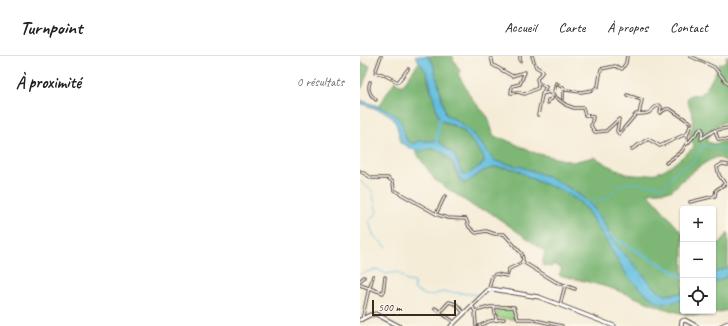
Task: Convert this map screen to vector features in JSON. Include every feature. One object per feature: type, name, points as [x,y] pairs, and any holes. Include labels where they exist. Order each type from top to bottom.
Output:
[{"type":"street","points":[[381,56],[375,73],[382,74],[398,82],[408,69]]},
{"type":"street","points":[[491,56],[493,65],[512,76],[521,72],[526,73],[520,84],[512,85],[510,93],[518,92],[525,94],[537,89],[537,79],[543,71],[536,67],[532,56]]},
{"type":"street","points":[[520,56],[520,61]]},
{"type":"street","points":[[542,94],[554,92],[555,83],[563,89],[580,92],[595,89],[598,86],[601,69],[614,66],[622,69],[626,64],[627,56]]},
{"type":"street","points":[[690,56],[714,67],[728,84]]},
{"type":"street","points":[[370,82],[368,87],[370,93],[376,100]]},
{"type":"street","points":[[538,82],[546,88],[542,94],[538,115]]},
{"type":"street","points":[[563,89],[563,98]]},
{"type":"street","points":[[549,92],[552,96],[556,97],[566,105],[574,108],[582,108],[584,115],[592,116],[592,129],[597,132],[606,131],[619,119],[617,131],[619,134],[636,114],[644,115],[652,111],[656,106],[660,105],[660,113],[666,109],[670,110],[690,123],[691,126],[686,144],[682,151],[666,163]]},
{"type":"street","points":[[627,95],[642,100],[639,114]]},
{"type":"street","points":[[548,102],[548,100],[552,99],[552,96]]},
{"type":"street","points":[[686,144],[693,139],[700,129],[703,130],[702,139],[707,134],[716,130],[728,128]]},
{"type":"street","points":[[716,130],[718,139],[728,140]]},
{"type":"street","points":[[632,149],[648,139],[660,146],[688,133]]},
{"type":"street","points":[[690,202],[714,197],[716,190],[724,186],[717,170],[719,165],[728,165]]},
{"type":"street","points":[[360,171],[372,178],[388,178],[393,182],[394,190],[436,214],[448,218],[456,217],[466,219],[469,227],[478,234],[486,231],[495,234],[504,234],[523,256],[523,262]]},
{"type":"street","points":[[436,214],[445,196]]},
{"type":"street","points":[[523,262],[565,286],[575,289]]},
{"type":"street","points":[[452,326],[488,290],[492,276],[498,274],[506,276],[509,269],[523,262]]},
{"type":"street","points":[[361,320],[373,276]]},
{"type":"street","points":[[360,281],[364,277]]},
{"type":"street","points":[[360,285],[383,293],[385,277]]},
{"type":"street","points":[[560,305],[565,286]]},
{"type":"street","points":[[488,290],[492,289],[536,296],[614,326]]},
{"type":"street","points":[[440,312],[449,302],[456,304],[464,313]]},
{"type":"street","points":[[472,306],[476,311],[476,326]]},
{"type":"street","points":[[476,311],[494,307],[514,307],[517,318]]},
{"type":"street","points":[[494,307],[496,320]]},
{"type":"street","points":[[435,308],[455,323]]},
{"type":"street","points":[[361,320],[376,314],[399,326]]},
{"type":"street","points":[[479,326],[504,319]]},
{"type":"street","points":[[514,319],[533,319],[562,326]]},
{"type":"street","points":[[681,326],[682,321],[685,320],[696,326]]},
{"type":"street","points":[[721,326],[728,323]]},
{"type":"green space","points":[[427,56],[453,56],[453,59],[460,71],[458,74],[472,99],[488,117],[494,137],[504,139],[535,153],[573,162],[594,157],[619,171],[628,174],[648,175],[664,170],[694,147],[689,132],[693,124],[693,120],[687,100],[690,96],[699,95],[703,92],[711,81],[719,64],[727,61],[726,56],[728,56],[728,120],[715,126],[706,141],[713,144],[727,141],[728,138],[728,162],[717,157],[698,167],[671,191],[648,193],[680,230],[680,293],[665,295],[655,288],[610,238],[605,224],[597,212],[587,201],[575,192],[563,184],[535,172],[494,160],[467,129],[458,121],[446,115],[433,63]]},
{"type":"green space","points":[[420,61],[427,73],[429,85],[443,122],[463,130],[484,157],[484,163],[468,174],[461,173],[455,155],[438,141],[418,141],[414,144],[408,142],[397,117],[378,107],[395,81],[402,86]]},
{"type":"green space","points":[[360,62],[370,66],[362,88],[360,88]]},
{"type":"green space","points":[[429,148],[440,152],[452,163],[459,179],[468,182],[481,172],[495,167],[515,169],[534,180],[563,191],[580,202],[589,213],[628,277],[655,301],[680,300],[680,313],[597,284],[559,275],[562,268],[553,264],[551,267],[542,265],[545,251],[488,211],[476,208],[435,180],[415,151]]},
{"type":"green space","points":[[728,233],[728,268],[716,272],[716,242],[721,243]]},
{"type":"green space","points":[[728,276],[728,310],[716,313],[716,282]]},
{"type":"green space","points":[[497,309],[514,309],[514,319],[497,318]]},
{"type":"green space","points":[[684,314],[713,314],[704,315]]},
{"type":"water","points":[[415,56],[427,56],[433,63],[446,115],[458,121],[467,129],[494,160],[521,167],[563,184],[587,201],[605,224],[610,238],[655,288],[665,295],[680,293],[680,301],[663,304],[655,301],[637,286],[628,277],[589,213],[580,202],[563,191],[534,180],[515,169],[495,167],[481,172],[468,182],[463,183],[449,158],[443,153],[433,149],[418,151],[400,143],[399,132],[396,124],[389,115],[360,103],[360,100],[383,108],[393,114],[402,124],[406,140],[414,144],[418,141],[438,141],[455,155],[462,174],[468,174],[484,163],[484,157],[463,130],[439,119],[427,73]]},
{"type":"water","points":[[728,268],[728,276],[716,282],[716,272]]},
{"type":"waterway","points":[[436,144],[440,117]]},
{"type":"waterway","points":[[590,205],[594,201],[608,198],[619,185],[632,183],[665,187],[674,173],[694,161],[700,152],[702,145],[723,149],[728,154]]},
{"type":"waterway","points":[[360,181],[372,191],[377,213],[371,219]]},
{"type":"waterway","points":[[369,221],[373,235],[387,247]]},
{"type":"waterway","points":[[607,234],[680,275]]},
{"type":"waterway","points":[[360,274],[377,269],[386,274],[398,272],[407,281],[414,282],[415,290],[425,295],[432,295],[442,292],[482,295]]}]
